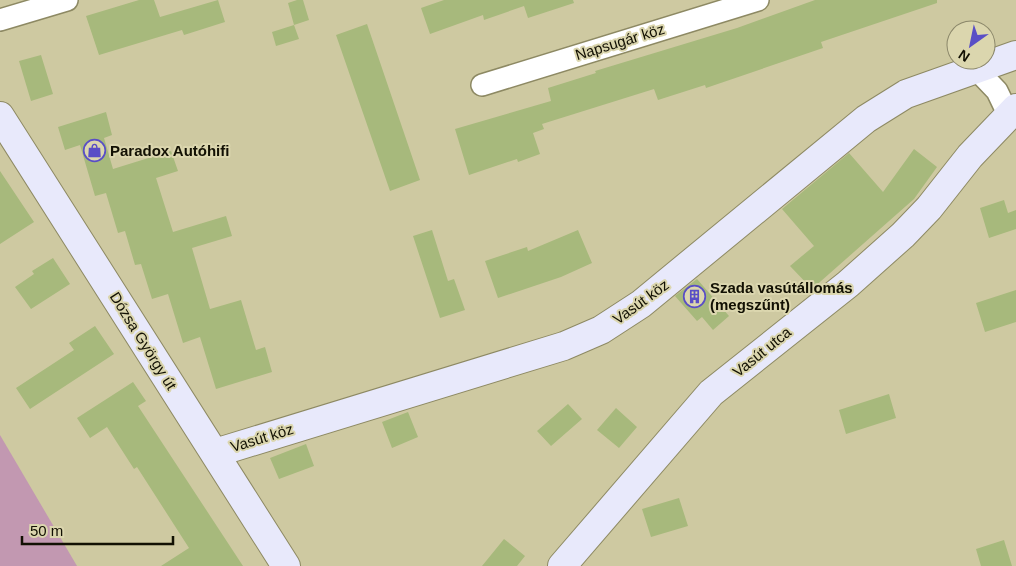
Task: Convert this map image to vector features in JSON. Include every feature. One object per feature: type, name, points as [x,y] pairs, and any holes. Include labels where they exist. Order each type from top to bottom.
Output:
[{"type":"street","points":[[0,20],[67,0]]},
{"type":"street","name":"Napsugár köz","points":[[482,85],[758,0]]},
{"type":"street","name":"Vasút köz","points":[[996,62],[1016,55]]},
{"type":"street","name":"Vasút köz","points":[[215,453],[564,346],[601,330],[642,304],[866,119],[906,94],[973,70]]},
{"type":"street","points":[[977,70],[997,91],[1012,112]]},
{"type":"street","name":"Vasút utca","points":[[562,566],[712,393],[848,284],[903,235],[929,208],[970,156],[1012,112]]},
{"type":"street","name":"Dózsa György út","points":[[0,116],[286,566]]},
{"type":"shaded area","points":[[0,435],[77,566],[0,566]]},
{"type":"building","points":[[139,0],[154,0],[160,17],[218,0],[225,22],[184,35],[182,30],[99,55],[86,16]]},
{"type":"building","points":[[303,0],[309,20],[294,25],[288,3]]},
{"type":"building","points":[[444,0],[573,0],[574,3],[528,18],[524,6],[484,20],[483,15],[430,34],[421,8]]},
{"type":"building","points":[[815,0],[937,0],[937,3],[821,42],[823,48],[706,88],[705,85],[658,100],[654,89],[542,124],[544,129],[533,133],[540,154],[518,162],[517,159],[469,175],[455,129],[551,101],[548,88],[596,73],[595,71],[737,28]]},
{"type":"building","points":[[367,24],[420,180],[390,191],[336,35]]},
{"type":"building","points":[[294,25],[299,39],[276,46],[272,32]]},
{"type":"building","points":[[41,55],[53,94],[31,101],[19,61]]},
{"type":"building","points":[[106,112],[112,135],[104,138],[113,169],[171,151],[178,171],[156,178],[173,232],[226,216],[232,236],[192,248],[210,309],[241,300],[256,350],[265,347],[272,372],[216,389],[200,337],[183,343],[168,294],[152,299],[141,264],[135,265],[125,231],[118,233],[106,193],[95,196],[80,145],[65,150],[58,127]]},
{"type":"building","points":[[914,149],[937,167],[914,199],[812,289],[790,266],[814,246],[782,209],[849,153],[883,192]]},
{"type":"building","points":[[0,171],[34,222],[0,244]]},
{"type":"building","points":[[1004,200],[1008,213],[1016,210],[1016,229],[989,238],[980,208]]},
{"type":"building","points":[[432,230],[448,281],[454,279],[465,310],[440,318],[413,236]]},
{"type":"building","points":[[578,230],[592,263],[561,277],[498,298],[485,261],[527,247],[528,251]]},
{"type":"building","points":[[53,258],[70,284],[31,309],[15,287],[34,274],[32,271]]},
{"type":"building","name":"Szada vasútállomás (megszűnt)","points":[[697,279],[729,316],[713,330],[702,317],[697,321],[675,296]]},
{"type":"building","points":[[1016,290],[1016,322],[985,332],[976,303]]},
{"type":"building","points":[[95,326],[114,354],[30,409],[16,388],[74,350],[69,343]]},
{"type":"building","points":[[133,382],[146,401],[138,406],[243,566],[161,566],[189,548],[137,467],[134,469],[107,427],[90,438],[77,418]]},
{"type":"building","points":[[889,394],[896,418],[846,434],[839,410]]},
{"type":"building","points":[[568,404],[582,419],[551,446],[537,431]]},
{"type":"building","points":[[616,408],[637,427],[619,448],[597,430]]},
{"type":"building","points":[[408,412],[418,437],[392,448],[382,422]]},
{"type":"building","points":[[306,444],[314,466],[279,479],[270,458]]},
{"type":"building","points":[[679,498],[688,526],[651,537],[642,509]]},
{"type":"building","points":[[504,539],[525,556],[517,566],[482,566]]},
{"type":"building","points":[[1004,540],[1012,566],[981,566],[976,549]]},
{"type":"place","name":"Paradox Autóhifi","points":[[94,151]]},
{"type":"place","name":"Szada vasútállomás (megszűnt)","points":[[694,297]]}]
